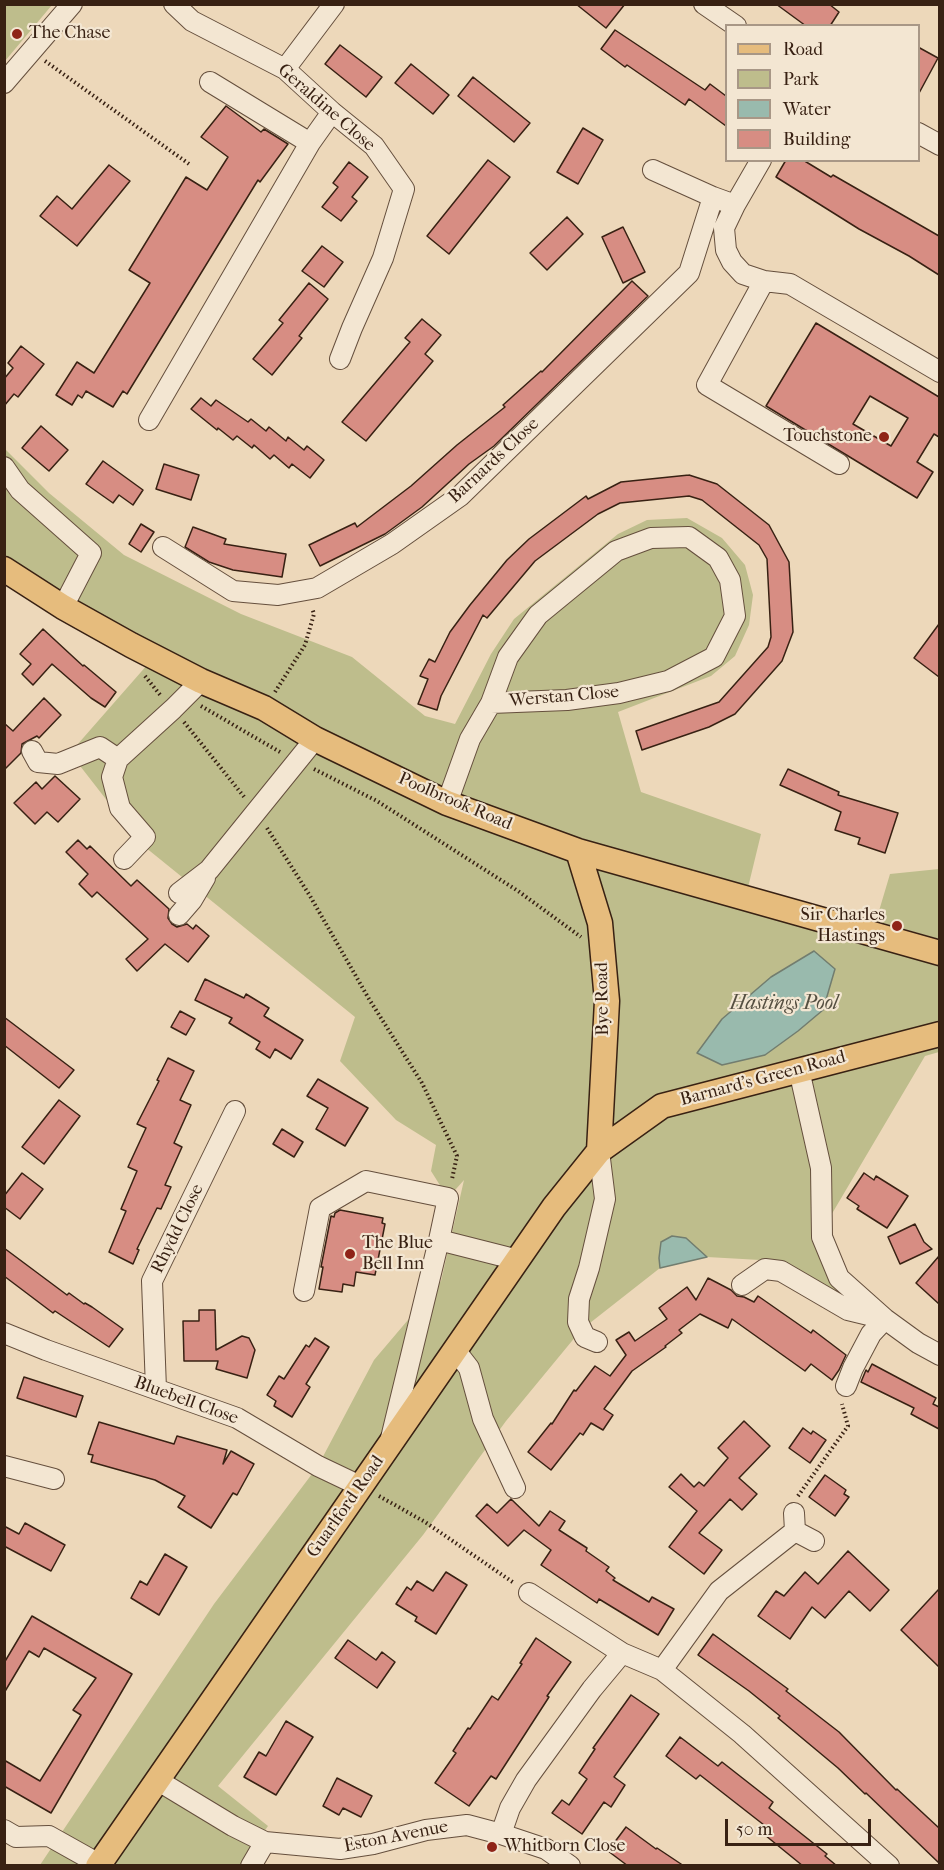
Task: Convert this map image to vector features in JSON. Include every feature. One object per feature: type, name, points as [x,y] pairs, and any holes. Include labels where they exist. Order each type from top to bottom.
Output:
[{"type":"main road","name":"Poolbrook Road","points":[[4,569],[63,607],[186,696],[264,708],[315,738],[447,802],[578,851],[939,953]]},
{"type":"main road","name":"Bye Road","points":[[578,851],[600,923],[607,1001],[599,1151]]},
{"type":"main road","name":"Barnard's Green Road","points":[[599,1151],[662,1106],[939,1034]]},
{"type":"main road","name":"Guarlford Road","points":[[98,1865],[554,1208],[599,1151]]},
{"type":"street","points":[[4,83],[72,4]]},
{"type":"street","name":"Geraldine Close","points":[[174,4],[192,21],[285,69],[374,146],[404,189],[383,258],[340,359]]},
{"type":"street","points":[[285,69],[334,4]]},
{"type":"street","points":[[704,4],[733,24]]},
{"type":"street","points":[[210,82],[310,143]]},
{"type":"street","points":[[149,420],[310,143],[332,112]]},
{"type":"street","points":[[920,134],[939,145]]},
{"type":"street","points":[[760,162],[724,228],[726,250],[742,274],[764,281],[790,284],[939,372]]},
{"type":"street","points":[[653,170],[735,205]]},
{"type":"street","name":"Barnards Close","points":[[163,547],[233,591],[278,594],[317,588],[392,544],[460,496],[689,273],[713,197]]},
{"type":"street","points":[[764,281],[707,385],[839,464]]},
{"type":"street","points":[[4,467],[20,490],[91,553],[63,607]]},
{"type":"street","name":"Werstan Close","points":[[447,802],[470,738],[491,703],[508,657],[538,615],[616,551],[651,538],[689,537],[718,558],[730,580],[735,616],[714,657],[668,681],[619,693],[567,700],[491,703]]},
{"type":"street","points":[[124,859],[145,837],[120,808],[112,777],[118,759],[186,696]]},
{"type":"street","points":[[179,915],[192,900],[209,870],[315,738]]},
{"type":"street","points":[[32,751],[38,762],[58,764],[100,747],[118,759]]},
{"type":"street","points":[[179,893],[209,870]]},
{"type":"street","points":[[799,1070],[820,1168],[822,1237],[839,1278],[885,1319],[939,1355]]},
{"type":"street","name":"Rhydd Close","points":[[156,1389],[152,1281],[234,1111]]},
{"type":"street","points":[[597,1342],[585,1337],[578,1322],[579,1299],[589,1268],[605,1199],[599,1151]]},
{"type":"street","points":[[304,1291],[320,1208],[366,1181],[448,1198],[390,1443]]},
{"type":"street","points":[[439,1240],[518,1260]]},
{"type":"street","points":[[742,1285],[765,1269],[781,1271],[848,1310],[885,1319]]},
{"type":"street","points":[[846,1386],[870,1334],[885,1319]]},
{"type":"street","name":"Bluebell Close","points":[[4,1333],[237,1418],[318,1466],[360,1486]]},
{"type":"street","points":[[455,1350],[469,1368],[483,1419],[515,1488]]},
{"type":"street","points":[[4,1466],[54,1479]]},
{"type":"street","points":[[662,1670],[719,1591],[795,1522],[814,1541]]},
{"type":"street","points":[[529,1593],[622,1653],[662,1670],[742,1734],[889,1866]]},
{"type":"street","points":[[501,1834],[510,1808],[526,1780],[592,1689],[622,1653]]},
{"type":"street","name":"Eston Avenue","points":[[157,1780],[232,1826],[266,1842],[340,1849],[373,1844],[426,1830],[466,1825],[501,1834],[546,1850],[570,1866]]},
{"type":"street","points":[[4,1830],[16,1837],[49,1836],[98,1865]]},
{"type":"street","points":[[251,1866],[266,1842]]},
{"type":"path","points":[[44,36],[45,60],[189,164]]},
{"type":"path","points":[[264,708],[305,645],[314,614],[306,590]]},
{"type":"path","points":[[143,673],[156,691],[186,696],[298,761],[377,801],[518,891],[602,953]]},
{"type":"path","points":[[186,696],[422,1083],[457,1156],[448,1198]]},
{"type":"path","points":[[795,1522],[796,1500],[848,1426],[842,1402],[846,1386]]},
{"type":"path","points":[[360,1486],[425,1522],[529,1593]]},
{"type":"green space","name":"The Chase","points":[[4,5],[52,5],[5,61]]},
{"type":"green space","points":[[4,448],[49,493],[124,555],[241,614],[352,657],[425,716],[455,724],[491,654],[514,619],[618,534],[647,520],[687,518],[722,538],[745,565],[753,595],[749,625],[735,656],[711,676],[618,712],[641,792],[761,834],[744,904],[939,962],[939,1052],[925,1056],[830,1217],[830,1240],[851,1304],[778,1261],[707,1257],[660,1268],[581,1330],[506,1421],[423,1535],[218,1786],[268,1826],[241,1865],[40,1865],[214,1604],[318,1466],[374,1360],[441,1281],[464,1180],[448,1198],[431,1171],[436,1145],[396,1120],[340,1061],[355,1017],[140,843],[70,753],[148,664],[5,562]]},
{"type":"green space","points":[[939,869],[939,939],[876,921],[890,874]]},
{"type":"water","name":"Hastings Pool","points":[[814,951],[835,969],[823,1010],[765,1055],[722,1065],[697,1053],[722,1019],[771,977]]},
{"type":"water","points":[[672,1236],[686,1238],[707,1257],[660,1268],[661,1242]]},
{"type":"building","points":[[576,4],[625,4],[606,28]]},
{"type":"building","points":[[776,4],[829,4],[839,12],[831,24],[803,24]]},
{"type":"building","points":[[615,30],[705,90],[710,84],[725,95],[725,125],[689,99],[685,105],[601,49]]},
{"type":"building","points":[[340,45],[382,77],[366,97],[325,64]]},
{"type":"building","points":[[920,48],[938,58],[920,91]]},
{"type":"building","points":[[411,64],[449,95],[433,114],[395,83]]},
{"type":"building","points":[[473,77],[530,123],[514,142],[458,96]]},
{"type":"building","points":[[226,106],[261,132],[264,129],[288,144],[260,182],[258,180],[127,394],[123,391],[113,407],[86,391],[82,398],[78,395],[72,405],[56,395],[77,362],[94,373],[150,283],[129,270],[186,177],[207,190],[228,157],[201,137]]},
{"type":"building","points":[[583,128],[603,140],[578,184],[557,172]]},
{"type":"building","points":[[488,160],[510,177],[449,254],[427,236]]},
{"type":"building","points":[[349,162],[368,177],[352,197],[357,201],[341,221],[322,207],[338,187],[333,183]]},
{"type":"building","points":[[785,162],[806,162],[939,236],[939,275],[859,229],[776,177]]},
{"type":"building","points":[[109,165],[130,181],[77,246],[40,216],[57,196],[72,209]]},
{"type":"building","points":[[567,217],[583,234],[547,270],[530,253]]},
{"type":"building","points":[[623,227],[645,272],[623,283],[602,237]]},
{"type":"building","points":[[322,246],[343,262],[324,287],[302,271]]},
{"type":"building","points":[[632,281],[648,296],[494,446],[469,464],[422,507],[385,534],[320,566],[309,545],[355,523],[357,527],[411,486],[505,407],[503,405],[542,372]]},
{"type":"building","points":[[309,283],[328,299],[299,336],[302,338],[272,375],[253,359],[283,323],[279,320]]},
{"type":"building","points":[[422,319],[441,335],[425,354],[433,361],[366,441],[342,422],[410,342],[405,338]]},
{"type":"building","points":[[816,323],[939,397],[939,437],[934,434],[917,462],[933,472],[917,498],[766,406]],"holes":[[[870,396],[908,418],[891,446],[853,424]]]},
{"type":"building","points":[[21,346],[44,364],[18,397],[14,394],[4,406],[4,379],[13,368],[8,363]]},
{"type":"building","points":[[201,398],[211,406],[216,400],[248,422],[251,419],[266,431],[269,427],[286,441],[288,437],[304,450],[307,446],[324,460],[310,478],[292,464],[289,468],[274,455],[270,459],[254,445],[252,448],[237,436],[233,440],[218,428],[217,430],[191,409]]},
{"type":"building","points":[[41,426],[68,450],[49,471],[22,448]]},
{"type":"building","points":[[103,461],[143,490],[133,505],[119,495],[113,503],[86,484]]},
{"type":"building","points":[[164,464],[199,475],[191,500],[156,489]]},
{"type":"building","points":[[689,475],[717,484],[769,525],[789,562],[793,632],[782,661],[735,714],[709,727],[642,750],[636,731],[719,702],[768,647],[771,637],[767,559],[759,545],[702,500],[689,496],[620,503],[598,514],[535,561],[487,618],[483,615],[441,696],[437,710],[418,704],[428,679],[420,676],[429,659],[435,662],[450,632],[470,605],[507,560],[529,539],[586,496],[588,499],[621,482]]},
{"type":"building","points":[[141,524],[154,532],[141,552],[129,544]]},
{"type":"building","points":[[193,527],[226,539],[224,544],[286,554],[282,577],[233,570],[209,562],[185,547]]},
{"type":"building","points":[[939,624],[939,677],[914,658]]},
{"type":"building","points":[[43,629],[83,666],[116,692],[105,707],[91,698],[52,664],[33,685],[22,674],[31,664],[20,654]]},
{"type":"building","points":[[44,698],[61,715],[39,738],[37,736],[22,744],[21,753],[4,770],[4,723],[13,731]]},
{"type":"building","points":[[788,769],[839,792],[838,795],[898,813],[885,853],[858,844],[860,838],[835,830],[841,812],[780,785]]},
{"type":"building","points":[[55,776],[80,799],[58,822],[47,812],[35,824],[14,803],[36,782],[42,789]]},
{"type":"building","points":[[78,840],[87,849],[90,846],[131,886],[137,880],[169,909],[168,918],[172,924],[177,927],[187,924],[193,929],[196,925],[209,936],[188,962],[165,944],[137,971],[126,959],[148,939],[97,892],[92,897],[79,884],[88,874],[66,852]]},
{"type":"building","points":[[205,979],[244,998],[246,994],[269,1008],[264,1016],[303,1040],[291,1059],[275,1049],[270,1058],[256,1049],[260,1042],[229,1023],[232,1018],[195,1000]]},
{"type":"building","points":[[180,1011],[195,1019],[186,1035],[171,1027]]},
{"type":"building","points":[[4,1017],[74,1070],[59,1088],[4,1045]]},
{"type":"building","points":[[168,1058],[194,1071],[180,1100],[191,1105],[174,1143],[182,1147],[165,1185],[171,1187],[161,1209],[157,1208],[137,1249],[139,1250],[133,1264],[109,1252],[126,1211],[121,1209],[137,1171],[128,1167],[146,1128],[137,1124]]},
{"type":"building","points":[[318,1079],[368,1108],[345,1146],[316,1129],[328,1108],[307,1096]]},
{"type":"building","points":[[59,1100],[80,1116],[44,1164],[22,1147]]},
{"type":"building","points":[[282,1129],[303,1142],[294,1157],[273,1144]]},
{"type":"building","points":[[22,1173],[43,1189],[20,1219],[4,1207],[4,1196]]},
{"type":"building","points":[[864,1173],[874,1180],[876,1176],[908,1196],[887,1228],[857,1209],[859,1206],[847,1198]]},
{"type":"building","name":"The Blue Bell Inn","points":[[340,1210],[383,1218],[382,1223],[385,1224],[375,1275],[356,1272],[354,1286],[343,1284],[342,1292],[319,1289],[331,1216],[334,1217],[335,1213]]},
{"type":"building","points":[[915,1224],[924,1242],[932,1249],[900,1264],[888,1237]]},
{"type":"building","points":[[4,1248],[67,1295],[69,1293],[123,1329],[109,1347],[55,1311],[53,1313],[4,1276]]},
{"type":"building","points":[[939,1256],[939,1304],[916,1283]]},
{"type":"building","points":[[708,1278],[731,1290],[737,1296],[754,1302],[758,1296],[811,1333],[813,1330],[846,1355],[832,1380],[811,1364],[805,1371],[732,1319],[728,1328],[700,1314],[679,1330],[682,1333],[666,1347],[632,1371],[604,1409],[613,1415],[603,1430],[591,1423],[583,1435],[580,1433],[551,1470],[528,1452],[552,1424],[574,1390],[576,1391],[595,1366],[610,1376],[626,1355],[616,1340],[629,1332],[635,1341],[667,1319],[659,1308],[687,1287],[696,1300]]},
{"type":"building","points":[[199,1310],[215,1310],[216,1350],[242,1336],[249,1338],[255,1350],[247,1378],[216,1369],[218,1361],[184,1361],[183,1321],[199,1321]]},
{"type":"building","points":[[315,1338],[329,1347],[306,1384],[310,1387],[292,1417],[274,1406],[276,1401],[267,1395],[279,1376],[284,1379],[306,1345],[309,1347]]},
{"type":"building","points":[[872,1364],[936,1398],[933,1404],[939,1407],[939,1429],[911,1414],[914,1408],[861,1382],[866,1370],[868,1372]]},
{"type":"building","points":[[24,1377],[83,1396],[76,1417],[17,1398]]},
{"type":"building","points":[[744,1421],[770,1446],[739,1478],[757,1494],[742,1510],[730,1499],[699,1533],[722,1550],[704,1574],[669,1547],[697,1511],[669,1487],[681,1474],[694,1487],[699,1482],[704,1486],[728,1458],[718,1448]]},
{"type":"building","points":[[99,1422],[174,1444],[177,1436],[227,1450],[223,1464],[231,1451],[254,1464],[237,1495],[233,1493],[211,1528],[178,1507],[185,1496],[155,1480],[91,1462],[93,1455],[88,1454]]},
{"type":"building","points":[[803,1428],[811,1434],[813,1431],[826,1440],[810,1463],[789,1448]]},
{"type":"building","points":[[825,1475],[846,1490],[844,1494],[849,1497],[835,1516],[809,1497]]},
{"type":"building","points":[[511,1499],[539,1526],[550,1511],[565,1521],[559,1530],[587,1548],[586,1551],[609,1567],[606,1571],[615,1578],[613,1580],[649,1602],[652,1597],[674,1609],[658,1635],[599,1599],[597,1603],[541,1565],[551,1550],[524,1530],[508,1546],[476,1516],[487,1504],[497,1513]]},
{"type":"building","points":[[25,1523],[65,1545],[51,1571],[4,1546],[4,1526],[19,1534]]},
{"type":"building","points":[[848,1551],[889,1590],[870,1611],[849,1591],[825,1618],[812,1607],[790,1639],[758,1616],[776,1591],[784,1596],[805,1572],[818,1584]]},
{"type":"building","points":[[165,1554],[187,1567],[159,1615],[131,1598],[140,1581],[147,1585]]},
{"type":"building","points":[[446,1572],[467,1585],[436,1634],[415,1621],[417,1617],[396,1604],[407,1587],[411,1590],[417,1581],[433,1591]]},
{"type":"building","points":[[939,1589],[939,1667],[901,1630]]},
{"type":"building","points":[[32,1616],[132,1674],[51,1813],[4,1786],[4,1760],[40,1781],[81,1715],[73,1710],[96,1678],[44,1648],[39,1657],[29,1651],[4,1693],[4,1663]]},
{"type":"building","points":[[713,1634],[788,1689],[786,1691],[839,1732],[896,1790],[939,1828],[939,1863],[866,1793],[778,1718],[780,1716],[698,1655]]},
{"type":"building","points":[[536,1638],[571,1662],[547,1696],[549,1697],[496,1779],[491,1776],[469,1806],[435,1783],[456,1753],[453,1751],[468,1728],[470,1729],[492,1696],[498,1700]]},
{"type":"building","points":[[348,1640],[376,1660],[382,1652],[395,1662],[377,1688],[335,1658]]},
{"type":"building","points":[[631,1695],[659,1714],[614,1777],[625,1785],[611,1807],[604,1802],[582,1834],[552,1813],[562,1800],[569,1805],[587,1779],[579,1773],[595,1749],[593,1748]]},
{"type":"building","points":[[286,1721],[313,1737],[276,1795],[244,1777],[259,1752],[266,1756]]},
{"type":"building","points":[[680,1737],[718,1766],[722,1762],[773,1802],[769,1808],[827,1854],[825,1856],[837,1866],[803,1866],[760,1831],[764,1825],[700,1775],[696,1779],[666,1756]]},
{"type":"building","points":[[337,1778],[372,1796],[361,1817],[343,1808],[339,1815],[323,1806]]},
{"type":"building","points":[[626,1827],[684,1866],[628,1866],[608,1851]]},
{"type":"place","name":"The Chase","points":[[17,34]]},
{"type":"place","name":"Touchstone","points":[[884,437]]},
{"type":"place","name":"Sir Charles Hastings","points":[[897,926]]},
{"type":"place","name":"The Blue Bell Inn","points":[[350,1254]]},
{"type":"place","name":"Whitborn Close","points":[[492,1847]]}]
